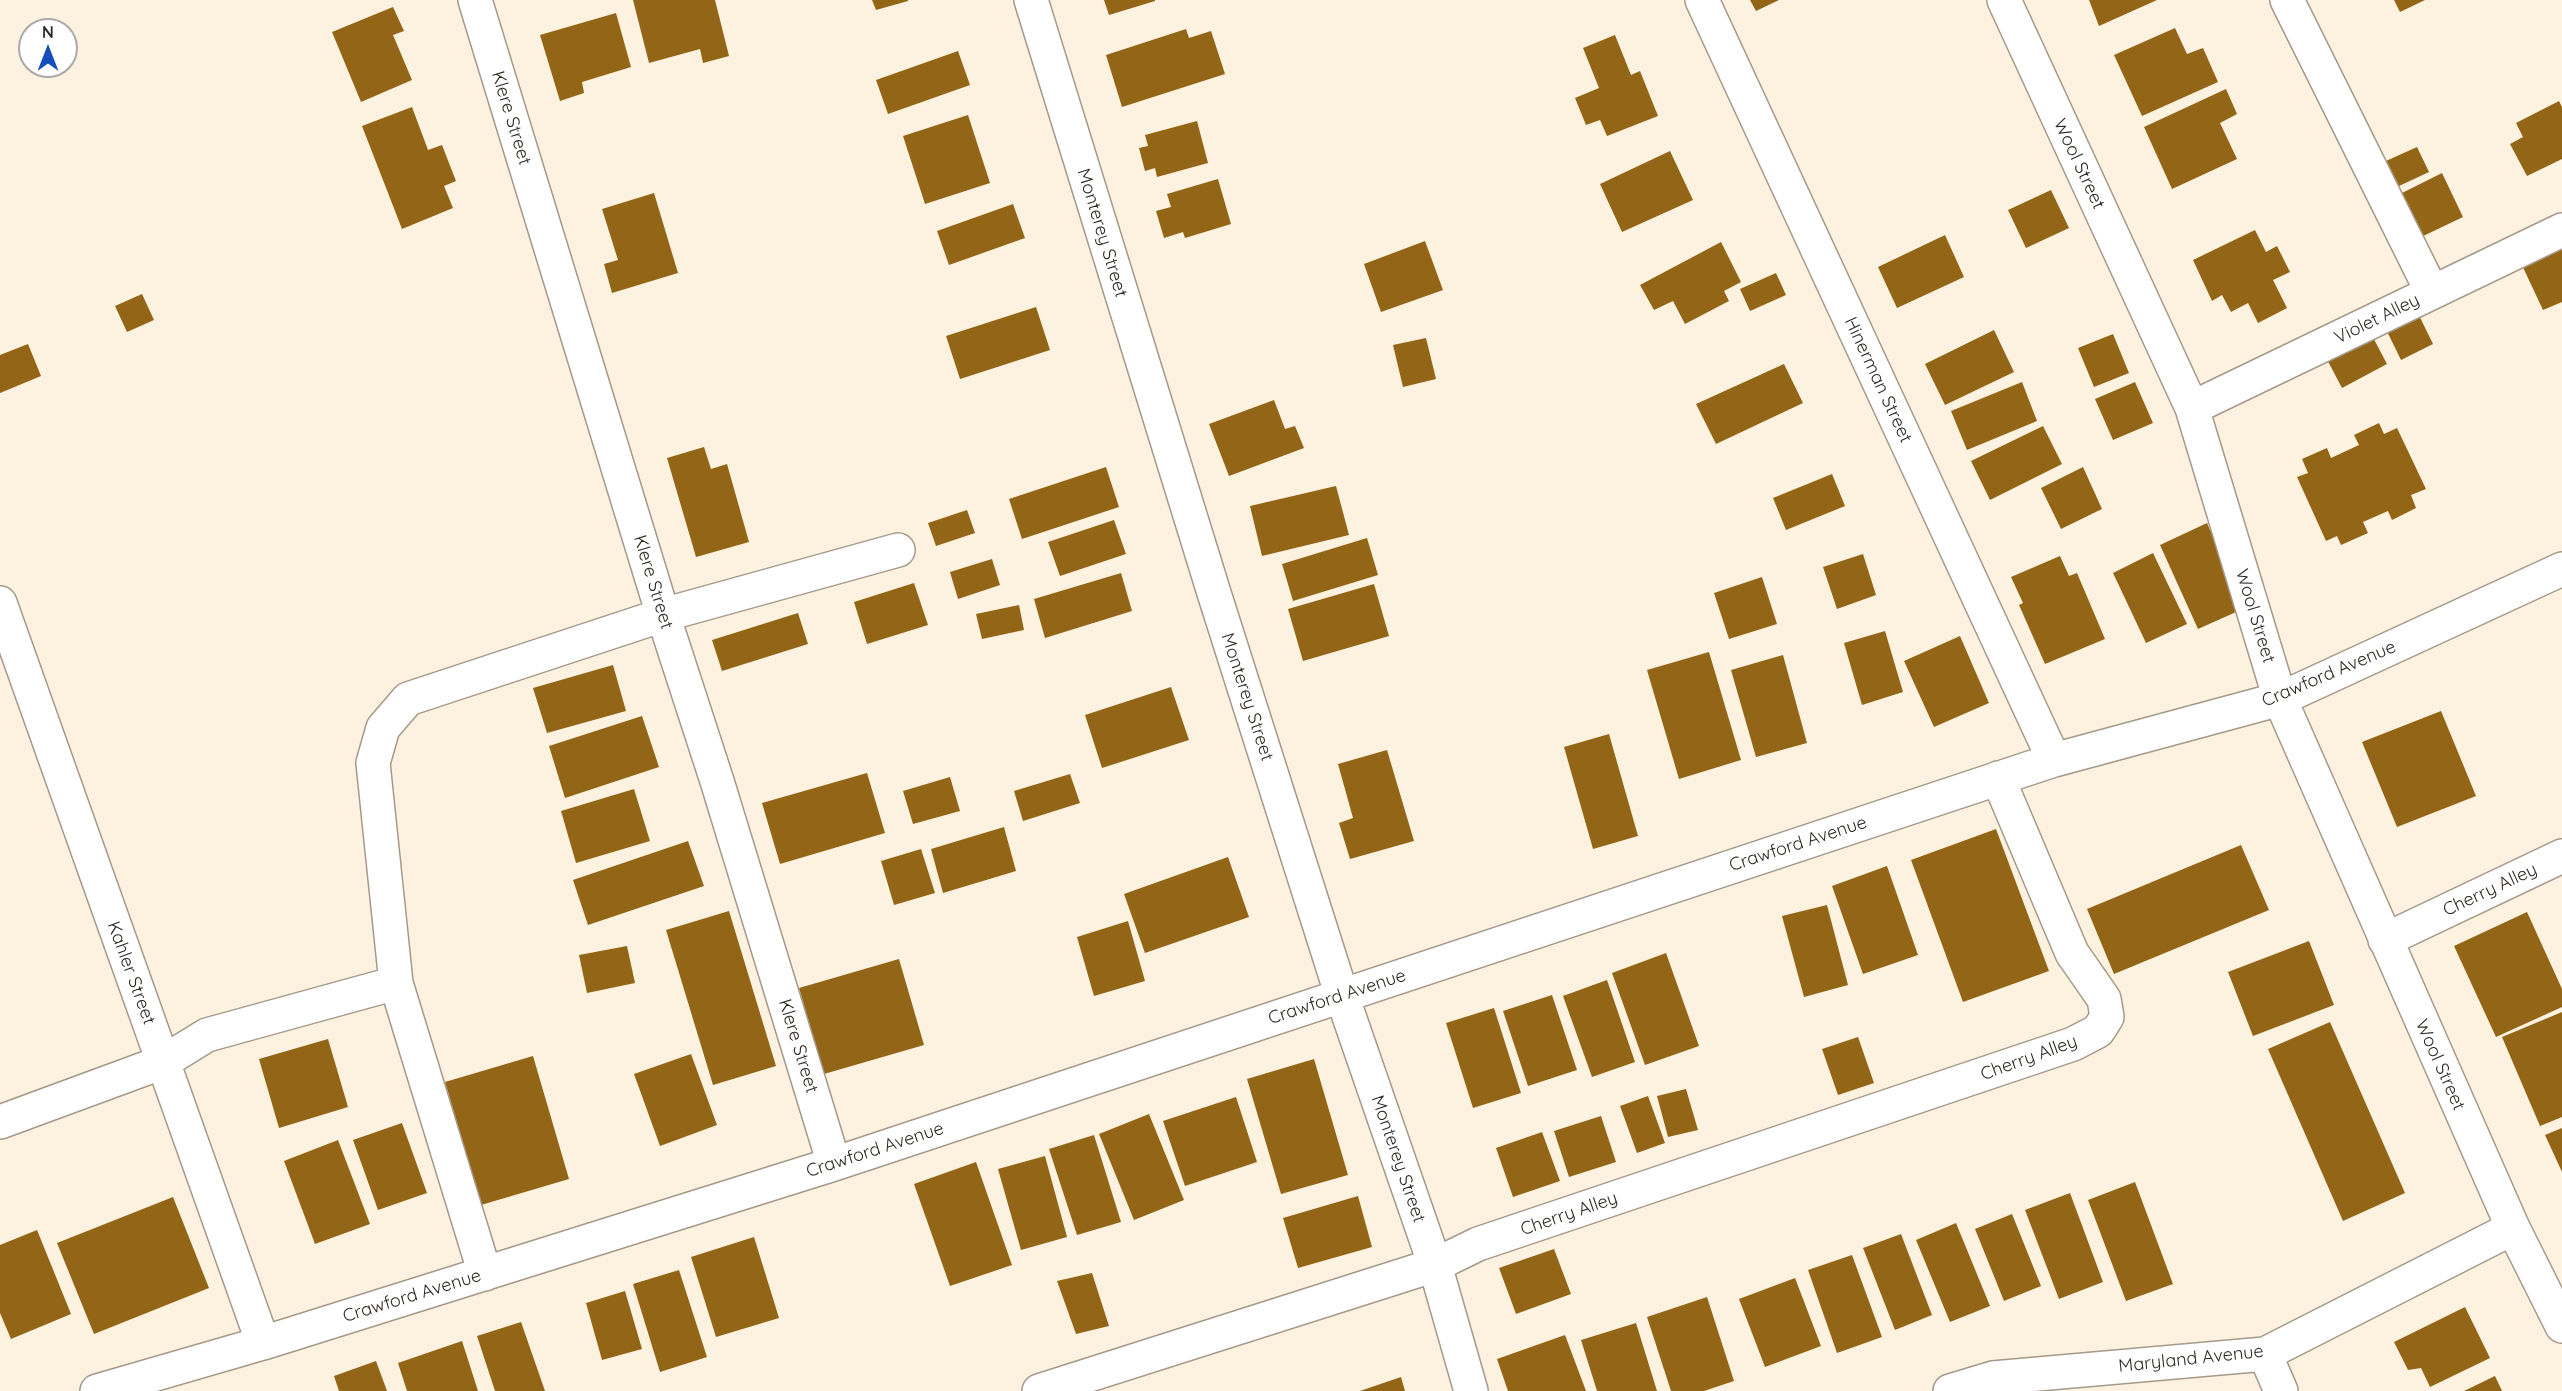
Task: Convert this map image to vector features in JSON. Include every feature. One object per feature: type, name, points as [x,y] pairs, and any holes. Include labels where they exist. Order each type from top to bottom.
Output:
[{"type":"street","name":"Klere Street","points":[[475,0],[834,1164]]},
{"type":"street","name":"Monterey Street","points":[[1030,0],[1214,593],[1342,996],[1435,1265],[1471,1391]]},
{"type":"street","name":"Hinerman Street","points":[[1702,0],[2054,760]]},
{"type":"street","name":"Wool Street","points":[[2004,0],[2192,408],[2280,699],[2513,1228],[2562,1326]]},
{"type":"street","points":[[2287,0],[2432,292]]},
{"type":"street","name":"Violet Alley","points":[[2192,408],[2562,230]]},
{"type":"street","points":[[485,1274],[396,983],[374,763],[383,728],[408,699],[663,615],[898,550]]},
{"type":"street","name":"Crawford Avenue","points":[[97,1391],[263,1343],[834,1164],[2054,760],[2280,699],[2562,569]]},
{"type":"street","name":"Kahler Street","points":[[0,603],[6,637],[163,1062],[263,1343]]},
{"type":"street","name":"Cherry Alley","points":[[1039,1391],[1435,1265],[1478,1244],[2073,1044],[2098,1031],[2108,1017],[2104,999],[2072,953],[1998,778]]},
{"type":"street","name":"Cherry Alley","points":[[2385,940],[2562,856]]},
{"type":"street","points":[[0,1122],[163,1062],[207,1035],[396,983]]},
{"type":"street","name":"Maryland Avenue","points":[[1950,1391],[1993,1378],[2265,1354],[2513,1228]]},
{"type":"street","points":[[2265,1354],[2281,1391]]},
{"type":"building","points":[[633,0],[715,0],[729,56],[703,63],[700,49],[649,63]]},
{"type":"building","points":[[872,0],[908,0],[908,1],[876,10]]},
{"type":"building","points":[[1104,0],[1155,0],[1155,1],[1109,15]]},
{"type":"building","points":[[1750,0],[1779,0],[1756,11]]},
{"type":"building","points":[[2089,0],[2157,0],[2099,26]]},
{"type":"building","points":[[2394,0],[2425,0],[2400,12]]},
{"type":"building","points":[[393,7],[404,31],[393,35],[412,80],[361,102],[332,32]]},
{"type":"building","points":[[616,13],[631,67],[582,82],[584,93],[560,101],[540,35]]},
{"type":"building","points":[[2175,28],[2187,54],[2203,48],[2218,82],[2142,116],[2114,55]]},
{"type":"building","points":[[1186,29],[1189,38],[1211,31],[1225,74],[1122,107],[1106,55]]},
{"type":"building","points":[[1615,35],[1631,75],[1640,71],[1658,116],[1607,136],[1600,120],[1586,125],[1575,98],[1599,88],[1583,48]]},
{"type":"building","points":[[958,51],[970,85],[888,114],[876,80]]},
{"type":"building","points":[[2226,89],[2237,114],[2220,123],[2237,159],[2172,189],[2144,127]]},
{"type":"building","points":[[2559,101],[2562,107],[2562,159],[2527,176],[2510,144],[2523,137],[2516,123]]},
{"type":"building","points":[[412,107],[428,150],[442,145],[456,181],[444,186],[453,208],[402,229],[362,126]]},
{"type":"building","points":[[968,115],[990,183],[925,204],[903,136]]},
{"type":"building","points":[[1197,121],[1208,163],[1157,177],[1155,168],[1145,171],[1139,148],[1148,146],[1145,135]]},
{"type":"building","points":[[2417,147],[2429,172],[2399,186],[2386,161]]},
{"type":"building","points":[[1670,151],[1693,200],[1622,232],[1600,184]]},
{"type":"building","points":[[2442,173],[2463,217],[2419,238],[2398,195]]},
{"type":"building","points":[[1218,179],[1231,224],[1185,238],[1183,232],[1164,238],[1156,211],[1171,207],[1167,194]]},
{"type":"building","points":[[2051,190],[2069,228],[2026,248],[2008,210]]},
{"type":"building","points":[[654,193],[678,273],[612,293],[604,264],[618,260],[602,209]]},
{"type":"building","points":[[1013,204],[1025,238],[949,265],[937,231]]},
{"type":"building","points":[[2255,230],[2266,252],[2277,246],[2290,272],[2273,280],[2287,308],[2258,323],[2248,303],[2231,312],[2222,295],[2212,301],[2193,260]]},
{"type":"building","points":[[1945,235],[1964,277],[1897,308],[1878,267]]},
{"type":"building","points":[[1425,241],[1443,290],[1381,312],[1364,264]]},
{"type":"building","points":[[2562,241],[2562,302],[2543,310],[2520,261]]},
{"type":"building","points":[[1721,242],[1741,282],[1724,291],[1729,301],[1685,324],[1673,301],[1654,310],[1640,285]]},
{"type":"building","points":[[1776,273],[1786,295],[1750,311],[1740,289]]},
{"type":"building","points":[[142,294],[154,320],[127,332],[115,306]]},
{"type":"building","points":[[2412,301],[2433,344],[2401,360],[2380,317]]},
{"type":"building","points":[[1036,307],[1050,350],[960,379],[946,336]]},
{"type":"building","points":[[2367,326],[2387,364],[2342,388],[2322,350]]},
{"type":"building","points":[[1994,330],[2014,372],[1945,405],[1925,364]]},
{"type":"building","points":[[2113,334],[2129,373],[2094,387],[2078,348]]},
{"type":"building","points":[[1426,338],[1436,379],[1403,387],[1393,345]]},
{"type":"building","points":[[28,344],[41,376],[0,393],[0,355]]},
{"type":"building","points":[[1784,364],[1803,403],[1716,444],[1696,404]]},
{"type":"building","points":[[2022,382],[2037,421],[1967,450],[1951,411]]},
{"type":"building","points":[[2135,382],[2153,423],[2113,440],[2095,399]]},
{"type":"building","points":[[1274,400],[1285,429],[1295,426],[1304,448],[1229,476],[1209,424]]},
{"type":"building","points":[[2379,423],[2384,434],[2397,428],[2426,489],[2411,495],[2416,508],[2392,520],[2388,511],[2363,522],[2368,533],[2341,545],[2337,536],[2326,541],[2297,477],[2308,473],[2302,459],[2327,448],[2331,458],[2359,445],[2354,435]]},
{"type":"building","points":[[2043,426],[2062,464],[1990,500],[1971,461]]},
{"type":"building","points":[[704,447],[711,469],[727,464],[749,542],[696,557],[667,458]]},
{"type":"building","points":[[1106,467],[1119,507],[1022,539],[1009,499]]},
{"type":"building","points":[[2083,467],[2102,509],[2061,529],[2041,488]]},
{"type":"building","points":[[1832,474],[1845,506],[1786,530],[1773,498]]},
{"type":"building","points":[[1336,486],[1349,535],[1262,556],[1250,506]]},
{"type":"building","points":[[967,510],[975,533],[936,546],[928,523]]},
{"type":"building","points":[[1114,520],[1126,554],[1060,576],[1048,542]]},
{"type":"building","points":[[2207,523],[2245,608],[2198,629],[2160,545]]},
{"type":"building","points":[[1367,538],[1378,575],[1293,601],[1282,564]]},
{"type":"building","points":[[2153,553],[2187,624],[2146,643],[2113,573]]},
{"type":"building","points":[[1863,554],[1876,595],[1837,609],[1823,567]]},
{"type":"building","points":[[2060,556],[2069,576],[2077,573],[2105,639],[2045,664],[2019,605],[2023,603],[2011,577]]},
{"type":"building","points":[[992,559],[1000,585],[958,599],[950,572]]},
{"type":"building","points":[[1121,573],[1132,611],[1045,638],[1034,599]]},
{"type":"building","points":[[1762,577],[1777,624],[1729,639],[1714,593]]},
{"type":"building","points":[[914,583],[928,625],[867,644],[854,602]]},
{"type":"building","points":[[1374,584],[1389,636],[1303,661],[1288,609]]},
{"type":"building","points":[[1019,605],[1024,630],[982,639],[976,614]]},
{"type":"building","points":[[798,613],[808,644],[722,671],[712,640]]},
{"type":"building","points":[[1885,631],[1903,692],[1862,705],[1844,643]]},
{"type":"building","points":[[1960,636],[1989,703],[1934,727],[1904,661]]},
{"type":"building","points":[[1709,652],[1741,760],[1679,779],[1647,670]]},
{"type":"building","points":[[1783,655],[1807,743],[1756,757],[1731,670]]},
{"type":"building","points":[[613,665],[626,711],[547,733],[533,688]]},
{"type":"building","points":[[1171,687],[1189,740],[1102,768],[1085,715]]},
{"type":"building","points":[[2441,711],[2476,796],[2397,827],[2362,742]]},
{"type":"building","points":[[642,716],[659,767],[565,798],[549,746]]},
{"type":"building","points":[[1609,734],[1638,836],[1593,849],[1564,747]]},
{"type":"building","points":[[1387,750],[1414,841],[1350,859],[1339,823],[1353,818],[1338,764]]},
{"type":"building","points":[[867,773],[885,833],[780,864],[762,803]]},
{"type":"building","points":[[1070,774],[1080,803],[1023,821],[1014,791]]},
{"type":"building","points":[[950,777],[960,811],[913,824],[903,791]]},
{"type":"building","points":[[634,789],[650,841],[576,863],[561,811]]},
{"type":"building","points":[[1004,827],[1016,871],[943,893],[931,849]]},
{"type":"building","points":[[1996,829],[2049,971],[1963,1002],[1911,860]]},
{"type":"building","points":[[688,841],[704,886],[588,925],[573,880]]},
{"type":"building","points":[[2241,845],[2269,910],[2114,974],[2087,909]]},
{"type":"building","points":[[921,849],[935,893],[894,905],[881,861]]},
{"type":"building","points":[[1228,857],[1249,917],[1145,953],[1124,894]]},
{"type":"building","points":[[1887,866],[1918,955],[1863,974],[1832,886]]},
{"type":"building","points":[[1827,905],[1848,985],[1804,997],[1782,916]]},
{"type":"building","points":[[729,911],[776,1066],[713,1085],[666,930]]},
{"type":"building","points":[[2527,912],[2562,989],[2562,1007],[2496,1037],[2454,946]]},
{"type":"building","points":[[1128,921],[1145,981],[1094,996],[1077,937]]},
{"type":"building","points":[[2309,941],[2334,1005],[2253,1036],[2228,972]]},
{"type":"building","points":[[627,946],[635,983],[587,993],[579,955]]},
{"type":"building","points":[[1666,953],[1699,1046],[1645,1065],[1612,973]]},
{"type":"building","points":[[899,959],[924,1045],[824,1074],[799,988]]},
{"type":"building","points":[[1607,980],[1635,1062],[1592,1077],[1563,996]]},
{"type":"building","points":[[1552,995],[1577,1070],[1528,1086],[1503,1011]]},
{"type":"building","points":[[1494,1008],[1521,1093],[1473,1108],[1446,1023]]},
{"type":"building","points":[[2562,1012],[2562,1117],[2540,1126],[2502,1037]]},
{"type":"building","points":[[2330,1022],[2405,1193],[2343,1221],[2268,1049]]},
{"type":"building","points":[[1858,1037],[1874,1083],[1838,1095],[1822,1049]]},
{"type":"building","points":[[328,1039],[348,1107],[279,1128],[259,1059]]},
{"type":"building","points":[[691,1054],[717,1125],[660,1146],[634,1074]]},
{"type":"building","points":[[533,1056],[569,1179],[481,1205],[445,1082]]},
{"type":"building","points":[[1314,1059],[1348,1175],[1281,1194],[1247,1079]]},
{"type":"building","points":[[1686,1089],[1698,1130],[1668,1137],[1657,1096]]},
{"type":"building","points":[[1648,1096],[1665,1143],[1637,1153],[1620,1106]]},
{"type":"building","points":[[1236,1097],[1257,1162],[1185,1186],[1163,1121]]},
{"type":"building","points":[[1149,1114],[1184,1200],[1134,1220],[1099,1134]]},
{"type":"building","points":[[1601,1116],[1616,1162],[1569,1177],[1554,1131]]},
{"type":"building","points":[[402,1123],[427,1193],[378,1210],[353,1140]]},
{"type":"building","points":[[2562,1128],[2562,1172],[2545,1135]]},
{"type":"building","points":[[1542,1132],[1560,1181],[1513,1197],[1496,1148]]},
{"type":"building","points":[[1094,1135],[1121,1222],[1077,1235],[1049,1149]]},
{"type":"building","points":[[338,1140],[370,1224],[315,1244],[284,1161]]},
{"type":"building","points":[[1045,1156],[1067,1237],[1021,1250],[998,1169]]},
{"type":"building","points":[[976,1162],[1012,1265],[950,1286],[914,1184]]},
{"type":"building","points":[[2135,1182],[2173,1284],[2126,1301],[2088,1200]]},
{"type":"building","points":[[2070,1193],[2103,1282],[2059,1299],[2025,1210]]},
{"type":"building","points":[[1358,1196],[1372,1247],[1298,1268],[1283,1218]]},
{"type":"building","points":[[173,1197],[209,1288],[94,1334],[57,1243]]},
{"type":"building","points":[[2012,1214],[2041,1286],[2004,1301],[1975,1229]]},
{"type":"building","points":[[1956,1223],[1990,1306],[1950,1322],[1916,1240]]},
{"type":"building","points":[[37,1230],[71,1314],[11,1339],[0,1313],[0,1245]]},
{"type":"building","points":[[1901,1234],[1932,1315],[1895,1330],[1863,1248]]},
{"type":"building","points":[[754,1237],[779,1318],[716,1337],[691,1257]]},
{"type":"building","points":[[1554,1249],[1571,1294],[1516,1314],[1499,1268]]},
{"type":"building","points":[[1852,1255],[1882,1337],[1837,1353],[1808,1270]]},
{"type":"building","points":[[679,1270],[707,1357],[660,1372],[633,1284]]},
{"type":"building","points":[[1092,1273],[1109,1326],[1076,1334],[1057,1281]]},
{"type":"building","points":[[1795,1278],[1821,1346],[1765,1367],[1739,1299]]},
{"type":"building","points":[[625,1291],[642,1349],[602,1360],[586,1303]]},
{"type":"building","points":[[1707,1297],[1734,1381],[1704,1391],[1671,1391],[1647,1317]]},
{"type":"building","points":[[2465,1307],[2490,1358],[2430,1387],[2421,1368],[2408,1370],[2394,1342]]},
{"type":"building","points":[[521,1322],[545,1391],[495,1391],[477,1336]]},
{"type":"building","points":[[1636,1323],[1657,1391],[1597,1391],[1581,1340]]},
{"type":"building","points":[[1565,1335],[1586,1391],[1508,1391],[1497,1359]]},
{"type":"building","points":[[462,1341],[478,1391],[407,1391],[398,1363]]},
{"type":"building","points":[[376,1361],[387,1391],[339,1391],[334,1376]]},
{"type":"building","points":[[2495,1376],[2502,1391],[2464,1391]]},
{"type":"building","points":[[1401,1377],[1405,1391],[1360,1391]]}]
